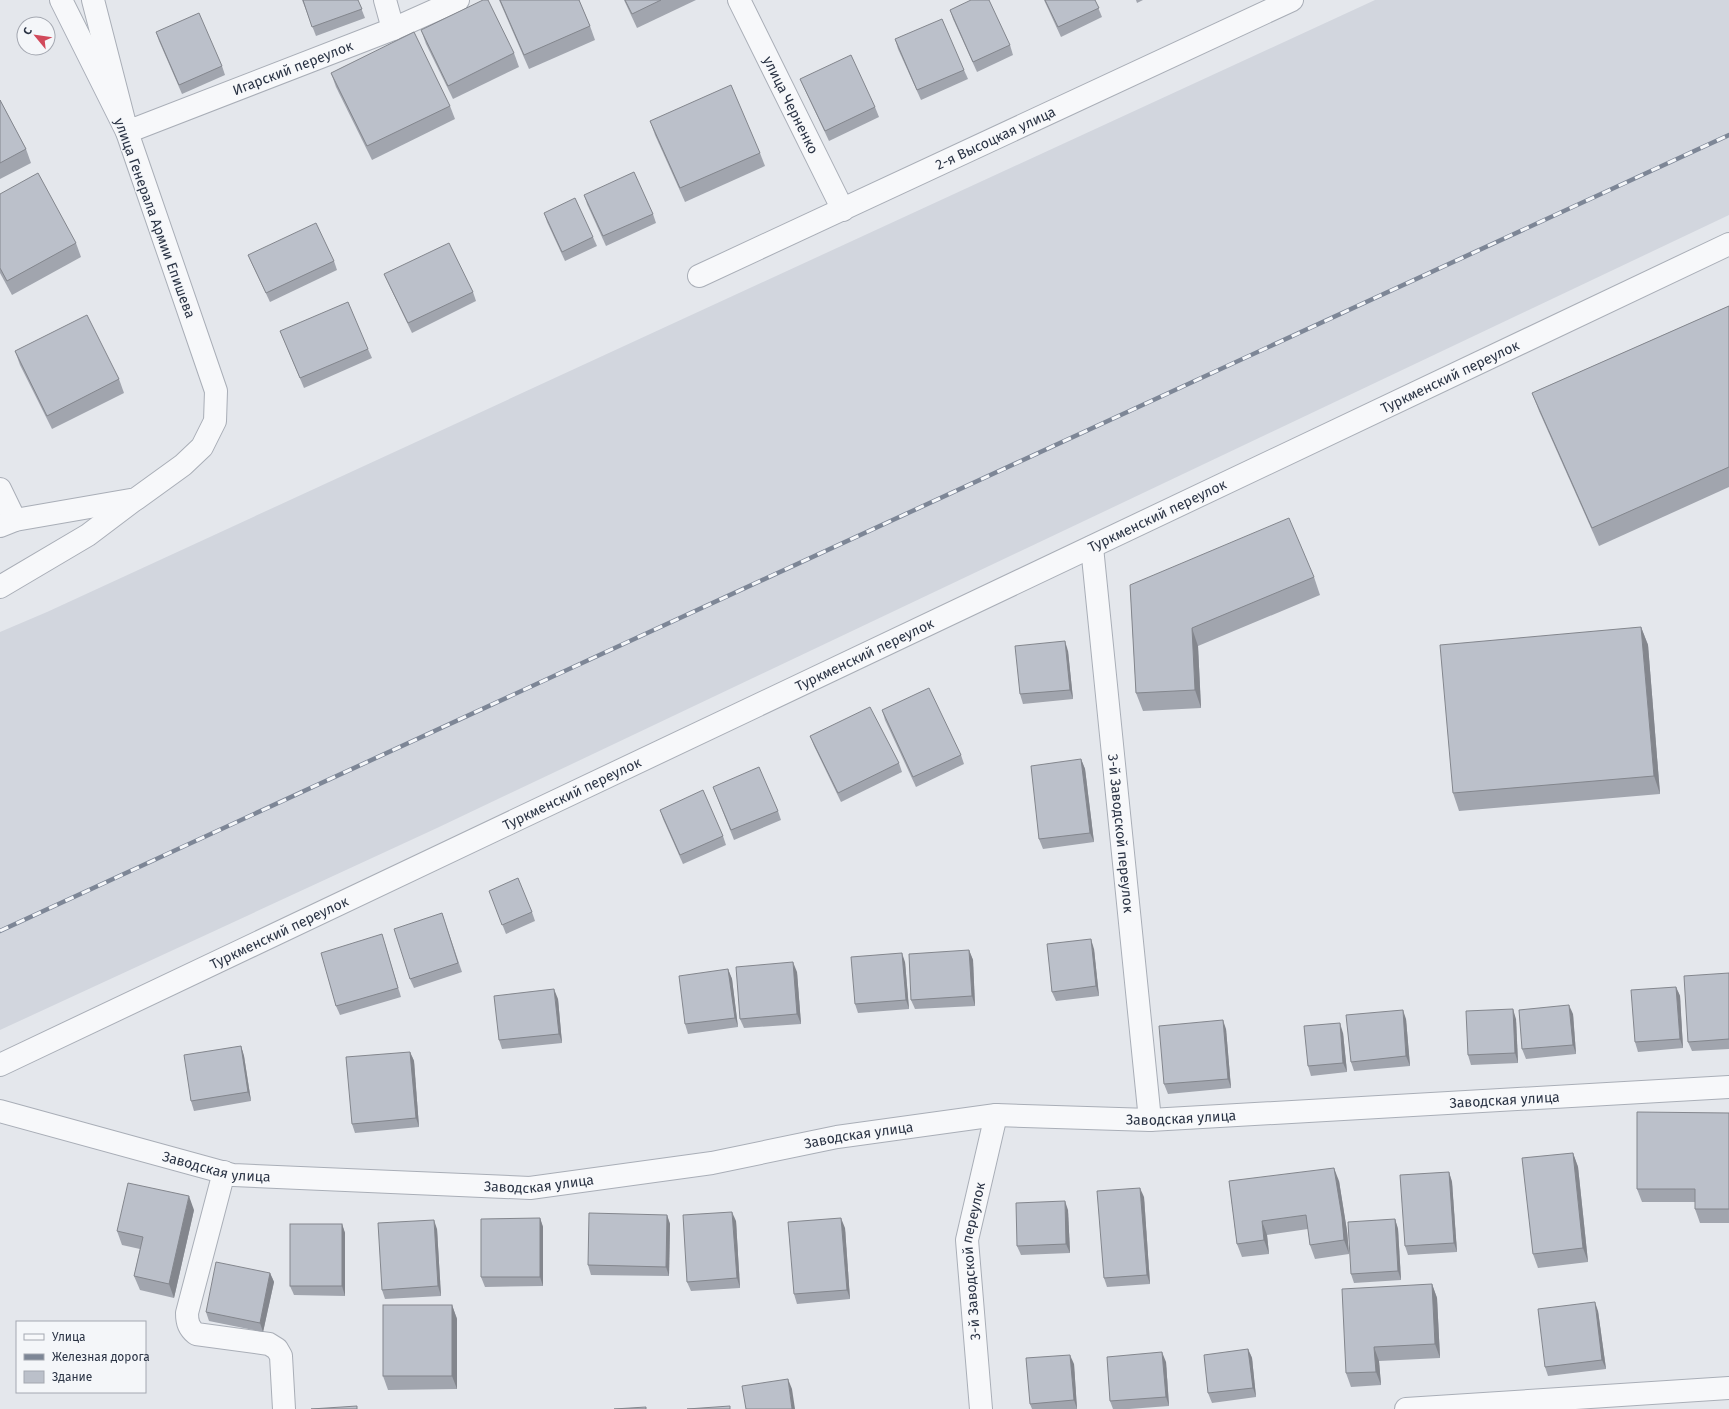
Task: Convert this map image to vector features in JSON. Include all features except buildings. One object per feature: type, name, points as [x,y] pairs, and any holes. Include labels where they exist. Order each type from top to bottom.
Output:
[{"type":"street","name":"улица Генерала Армии Епишева","points":[[61,0],[127,132],[216,391],[214,421],[202,447],[183,465],[137,498]]},
{"type":"street","points":[[92,0],[127,132]]},
{"type":"street","points":[[385,0],[393,29]]},
{"type":"street","name":"Игарский переулок","points":[[127,132],[393,29],[458,0]]},
{"type":"street","name":"улица Черненко","points":[[739,0],[843,210]]},
{"type":"street","name":"2-я Высоцкая улица","points":[[700,276],[1292,0]]},
{"type":"street","name":"Туркменский переулок","points":[[0,1065],[1729,244]]},
{"type":"street","points":[[0,489],[7,523],[137,498]]},
{"type":"street","points":[[0,587],[88,535],[137,498]]},
{"type":"street","name":"3-й Заводской переулок","points":[[1092,547],[1150,1120]]},
{"type":"street","name":"Заводская улица","points":[[0,1111],[233,1175],[530,1188],[712,1163],[837,1137],[996,1115],[1150,1120],[1729,1087]]},
{"type":"street","name":"3-й Заводской переулок","points":[[982,1409],[967,1240],[996,1115]]},
{"type":"street","points":[[224,1172],[187,1313],[187,1322],[190,1329],[196,1334],[269,1344],[277,1349],[281,1356],[284,1409]]},
{"type":"street","points":[[1406,1409],[1729,1388]]},
{"type":"shaded area","points":[[1375,0],[1729,0],[1729,215],[437,828],[0,1030],[0,632],[47,612]]},
{"type":"railway","points":[[0,931],[1729,135]]}]
